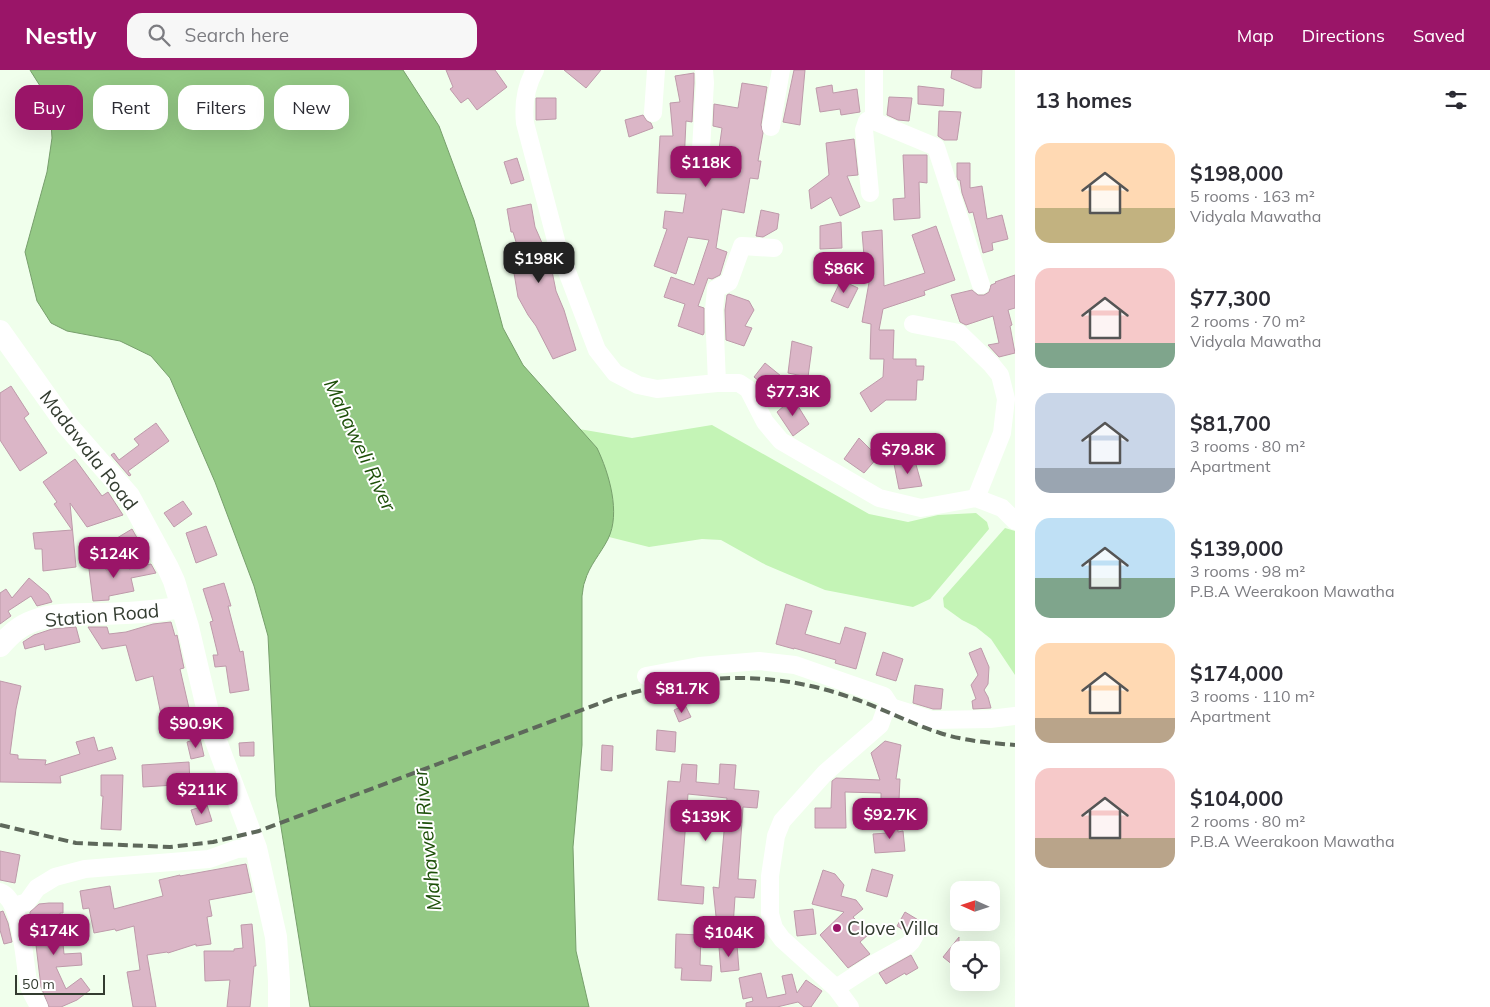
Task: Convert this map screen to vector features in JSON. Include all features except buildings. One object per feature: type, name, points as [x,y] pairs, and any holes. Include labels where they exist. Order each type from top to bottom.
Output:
[{"type":"main road","name":"Madawala Road","points":[[0,331],[66,424],[129,496],[174,581],[213,733],[256,848],[276,937],[279,1007]]},
{"type":"main road","name":"Station Road","points":[[0,646],[19,628],[48,617],[182,607]]},
{"type":"street","points":[[535,70],[529,80],[523,108],[525,123],[558,248],[597,350],[615,372],[638,386],[657,389],[717,383],[739,383],[748,389],[765,422],[781,441],[879,498],[921,508],[976,498],[1002,508],[1015,522]]},
{"type":"street","points":[[652,113],[656,70]]},
{"type":"street","points":[[701,149],[704,70]]},
{"type":"street","points":[[771,127],[781,70]]},
{"type":"street","points":[[874,70],[874,117],[876,122],[936,147],[981,284]]},
{"type":"street","points":[[870,193],[864,130],[867,120],[874,117]]},
{"type":"street","points":[[717,383],[714,310],[716,289],[728,282],[742,246],[774,248]]},
{"type":"street","points":[[913,324],[959,333],[1000,375],[1006,399],[1002,433],[976,498]]},
{"type":"street","points":[[646,676],[708,665],[759,661],[795,665],[884,696],[891,707],[932,720],[990,719],[1015,716]]},
{"type":"street","points":[[850,1007],[836,988],[782,940],[774,928],[770,914],[770,876],[776,836],[782,820],[819,779],[880,726],[885,711],[891,707]]},
{"type":"street","points":[[14,906],[27,902],[37,888],[55,878],[85,870],[209,859],[237,848],[256,848]]},
{"type":"street","points":[[0,892],[14,906],[25,949],[29,987],[39,1007]]},
{"type":"street","points":[[836,988],[870,966],[908,946],[914,935]]},
{"type":"shaded area","points":[[712,425],[869,514],[908,522],[938,515],[976,513],[987,522],[989,529],[930,599],[913,607],[825,590],[766,565],[721,540],[702,539],[649,547],[609,537],[613,521],[597,448],[579,429],[632,438]]},
{"type":"shaded area","points":[[1005,528],[1015,531],[1015,675],[991,639],[944,607],[943,598]]},
{"type":"water","name":"Mahaweli River","points":[[30,70],[403,70],[439,126],[474,220],[503,328],[523,365],[597,448],[606,469],[612,493],[612,529],[587,575],[582,596],[582,745],[573,847],[576,951],[589,1007],[310,1007],[276,796],[268,636],[254,586],[215,482],[170,378],[151,356],[120,341],[67,331],[51,323],[37,301],[25,252],[47,172],[51,130],[83,130],[83,85],[39,85]]},
{"type":"railway","points":[[0,825],[76,843],[170,847],[213,842],[259,831],[611,699],[670,684],[700,680],[730,678],[790,682],[819,688],[861,701],[917,725],[949,736],[1015,745]]},
{"type":"place","name":"Clove Villa","points":[[837,928]]}]
